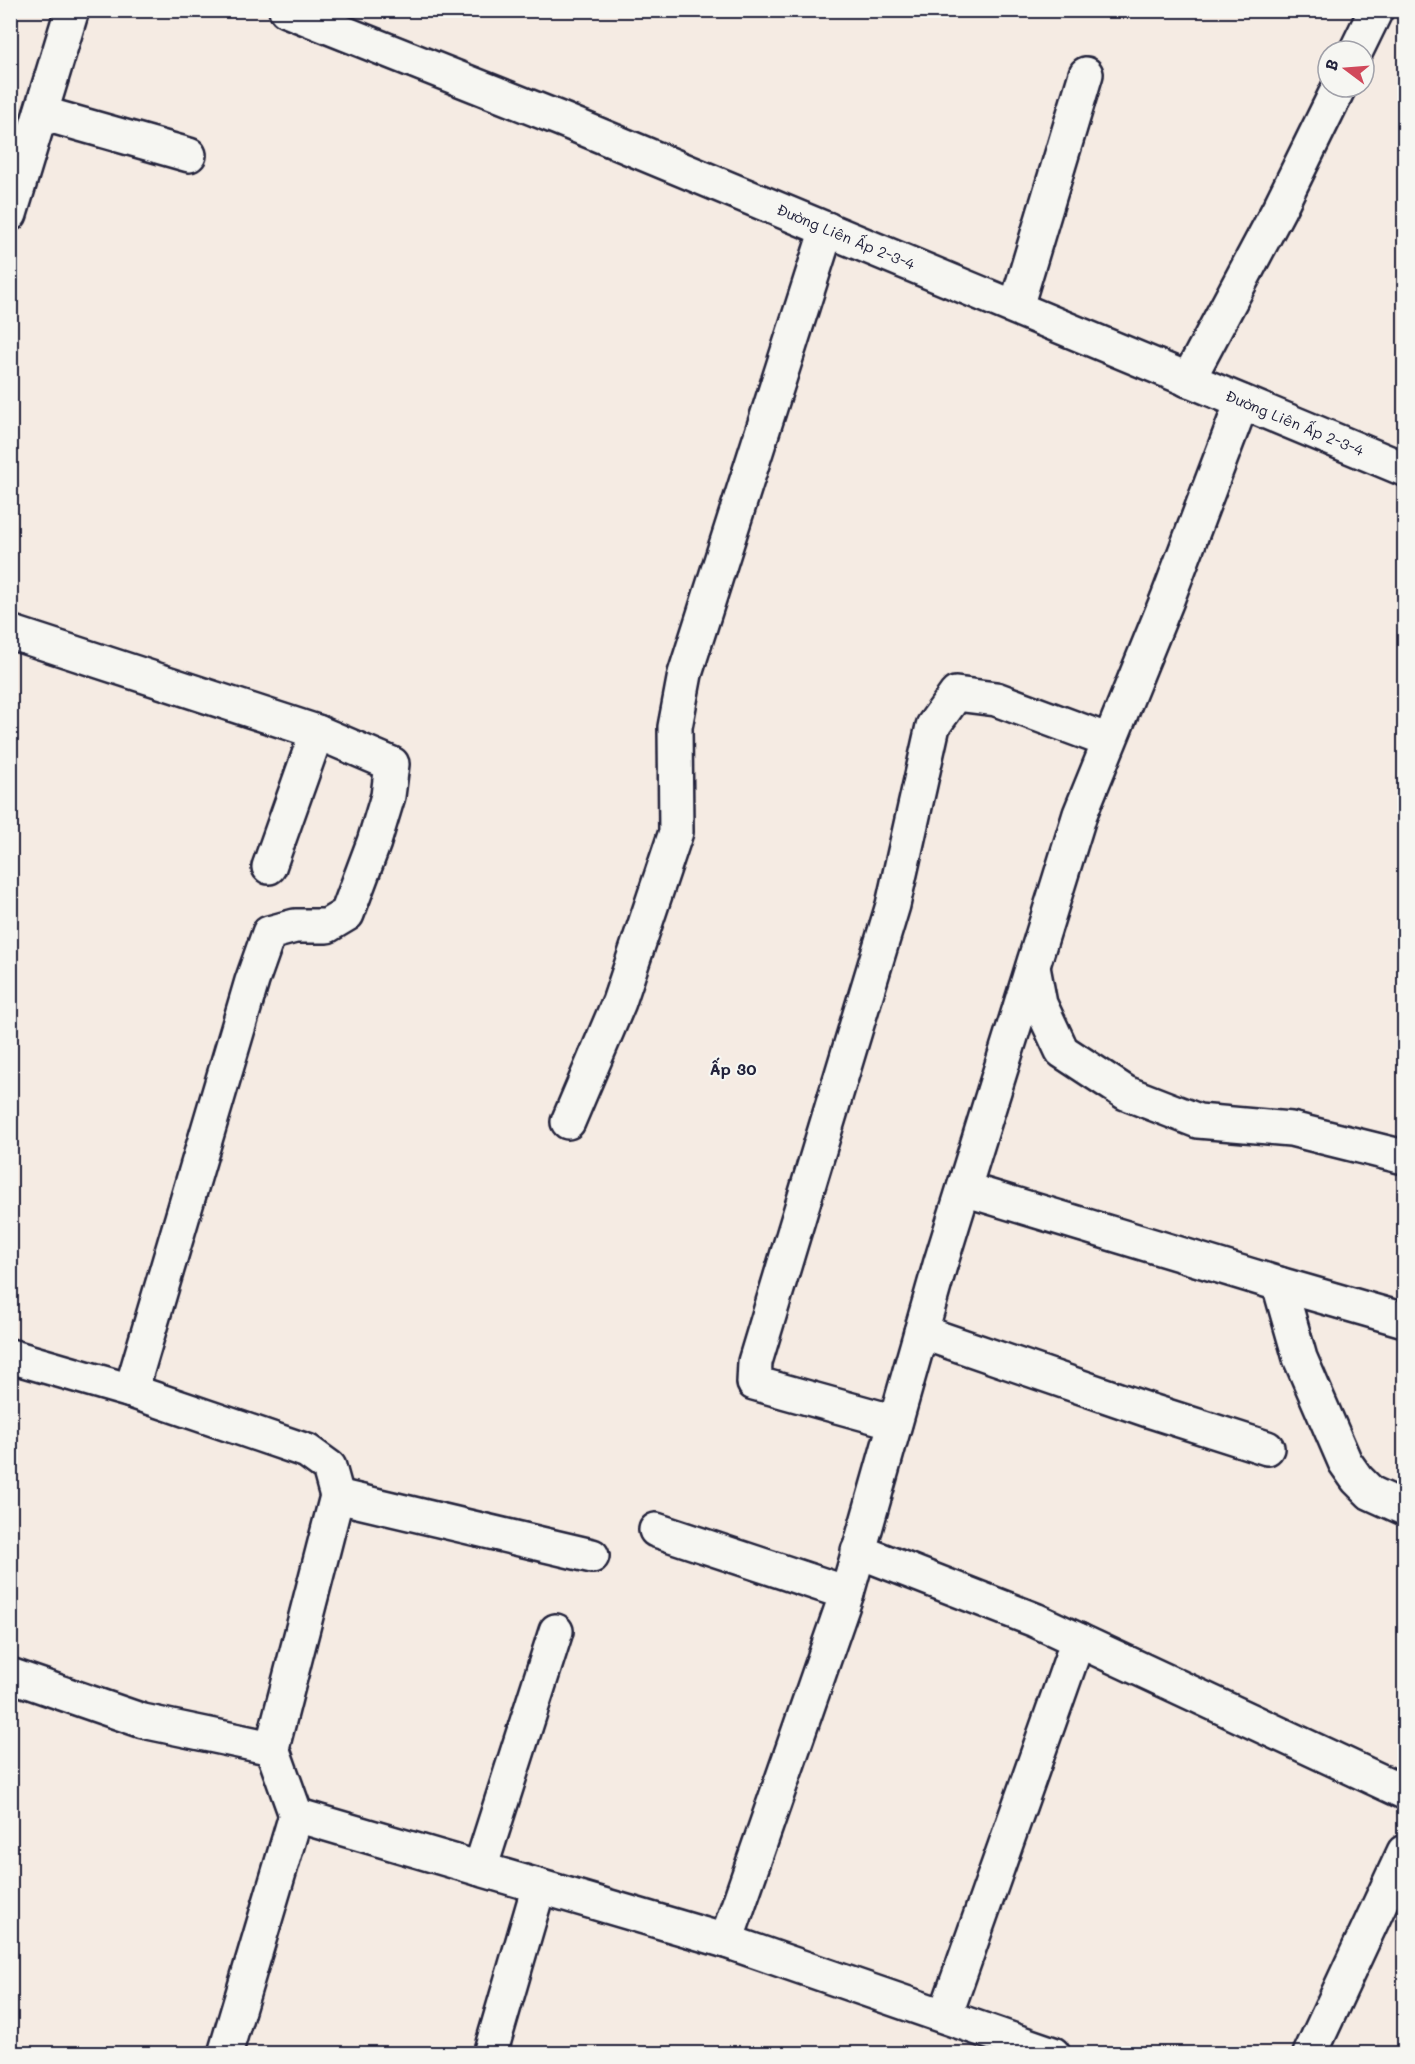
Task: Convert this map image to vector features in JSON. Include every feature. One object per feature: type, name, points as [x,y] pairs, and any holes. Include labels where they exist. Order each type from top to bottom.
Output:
[{"type":"street","points":[[10,214],[72,10]]},
{"type":"street","name":"Đường Liên Ấp 2-3-4","points":[[286,10],[563,120],[1404,469]]},
{"type":"street","points":[[1362,39],[1376,10]]},
{"type":"street","points":[[1016,307],[1086,74]]},
{"type":"street","points":[[1188,380],[1279,210],[1333,99]]},
{"type":"street","points":[[41,113],[189,155]]},
{"type":"street","points":[[568,1122],[620,1002],[676,832],[675,728],[685,674],[827,229]]},
{"type":"street","points":[[726,1941],[847,1593],[921,1332],[1080,814],[1167,600],[1242,402]]},
{"type":"street","points":[[10,632],[317,732],[392,764],[388,796],[374,842],[347,914],[327,927],[295,926],[269,933],[252,981],[132,1391]]},
{"type":"street","points":[[895,1422],[754,1383],[754,1373],[755,1362],[893,906],[933,726],[956,694],[996,699],[1109,741]]},
{"type":"street","points":[[269,867],[317,732]]},
{"type":"street","points":[[1033,966],[1040,1004],[1062,1051],[1126,1093],[1198,1122],[1291,1128],[1404,1157]]},
{"type":"street","points":[[964,1189],[1404,1320]]},
{"type":"street","points":[[1279,1284],[1300,1358],[1345,1462],[1371,1493],[1404,1508]]},
{"type":"street","points":[[921,1332],[1267,1448]]},
{"type":"street","points":[[10,1356],[132,1391],[307,1451],[329,1467],[336,1496],[272,1748],[296,1815],[225,2054]]},
{"type":"street","points":[[336,1496],[592,1556]]},
{"type":"street","points":[[656,1530],[847,1593]]},
{"type":"street","points":[[858,1551],[1035,1620],[1404,1792]]},
{"type":"street","points":[[480,1869],[556,1631]]},
{"type":"street","points":[[945,2016],[1078,1640]]},
{"type":"street","points":[[10,1675],[143,1721],[272,1748]]},
{"type":"street","points":[[296,1815],[726,1941],[1053,2054]]},
{"type":"street","points":[[1310,2054],[1404,1852]]},
{"type":"street","points":[[490,2054],[539,1886]]},
{"type":"district","name":"Ấp 30","points":[[733,1069]]}]
